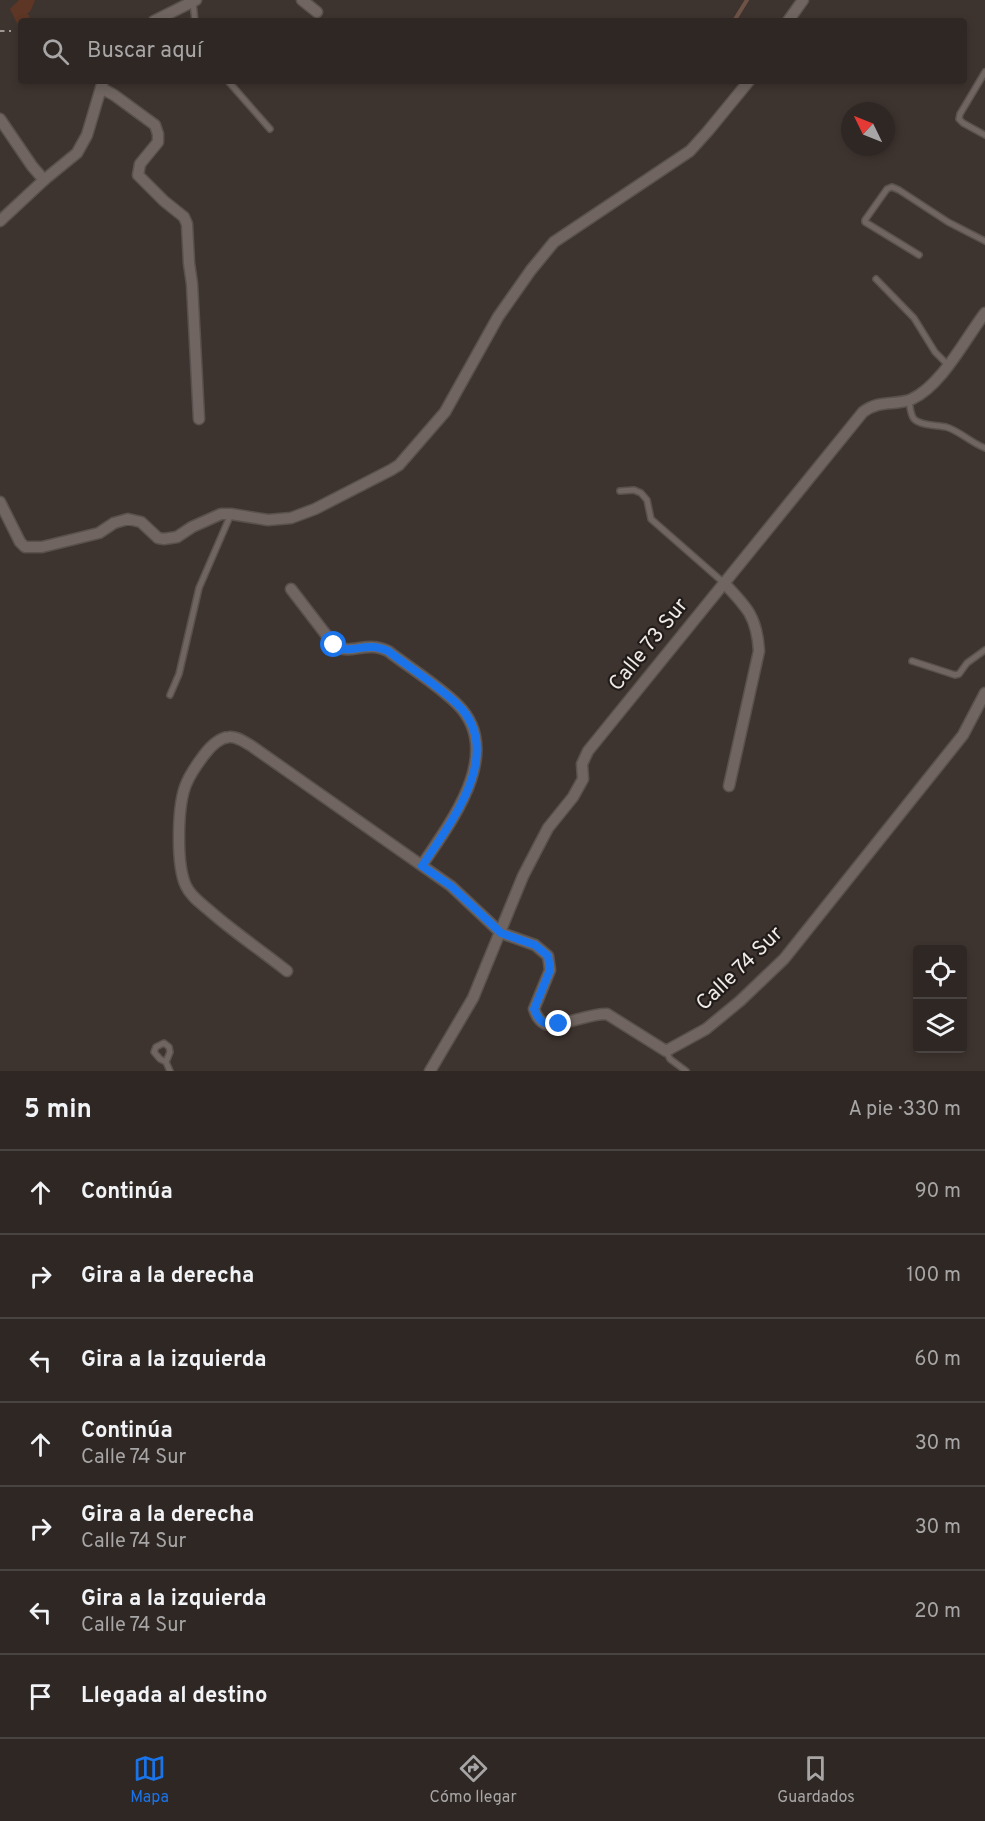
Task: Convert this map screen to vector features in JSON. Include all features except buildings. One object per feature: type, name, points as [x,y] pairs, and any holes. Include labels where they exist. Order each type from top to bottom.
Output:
[{"type":"street","points":[[302,0],[318,12]]},
{"type":"street","points":[[790,18],[803,0]]},
{"type":"street","points":[[160,18],[194,1]]},
{"type":"street","points":[[0,502],[20,542],[25,547],[42,547],[99,533],[114,523],[128,519],[141,522],[158,538],[171,538],[221,514],[268,520],[291,518],[315,509],[391,470],[399,465],[445,412],[498,317],[554,242],[690,151],[747,84]]},
{"type":"street","points":[[0,221],[77,153],[87,135],[102,85],[155,125],[158,142],[140,164],[138,175],[184,217],[187,224],[199,419]]},
{"type":"street","points":[[0,119],[44,180]]},
{"type":"street","name":"Calle 73 Sur","points":[[430,1071],[473,998],[523,876],[548,828],[573,797],[583,779],[582,764],[588,752],[863,412],[871,406],[909,400],[924,393],[936,382],[985,313]]},
{"type":"street","points":[[724,583],[745,605],[754,619],[759,651],[729,786]]},
{"type":"street","points":[[291,589],[339,649],[370,646],[388,651],[456,704],[471,725],[476,744],[476,756],[467,793],[422,866]]},
{"type":"street","name":"Calle 74 Sur","points":[[666,1051],[706,1029],[740,1001],[784,959],[963,735],[985,693]]},
{"type":"street","points":[[287,971],[233,931],[195,898],[183,877],[179,840],[187,781],[200,760],[217,742],[230,737],[235,737],[250,746],[451,886],[501,933],[535,945],[548,956],[550,970],[534,1009],[538,1018],[546,1024],[559,1024],[596,1014],[607,1014],[666,1051]]},
{"type":"lane","points":[[194,1],[195,18]]},
{"type":"lane","points":[[985,72],[959,119],[985,135]]},
{"type":"lane","points":[[231,84],[270,129]]},
{"type":"lane","points":[[919,255],[865,222],[887,189],[899,190],[948,222],[985,241]]},
{"type":"lane","points":[[876,279],[914,318],[935,351],[948,365]]},
{"type":"lane","points":[[909,400],[914,420],[950,429],[985,448]]},
{"type":"lane","points":[[620,491],[634,490],[641,493],[647,500],[651,519],[724,583]]},
{"type":"lane","points":[[170,695],[179,674],[199,588],[231,514]]},
{"type":"lane","points":[[912,661],[955,675],[985,650]]},
{"type":"lane","points":[[666,1051],[670,1059],[686,1071]]},
{"type":"lane","points":[[166,1062],[170,1071]]},
{"type":"path","points":[[0,32],[11,31]]},
{"type":"shaded area","points":[[19,0],[35,0],[27,14],[30,16],[18,18],[18,25],[10,9]]},
{"type":"waterway","points":[[736,18],[747,0]]},
{"type":"route","points":[[334,645],[339,649],[347,650],[370,646],[388,651],[456,704],[467,717],[476,744],[471,781],[462,804],[422,866],[451,886],[501,933],[535,945],[548,956],[550,970],[534,1009],[538,1018],[546,1024],[559,1024]]}]
